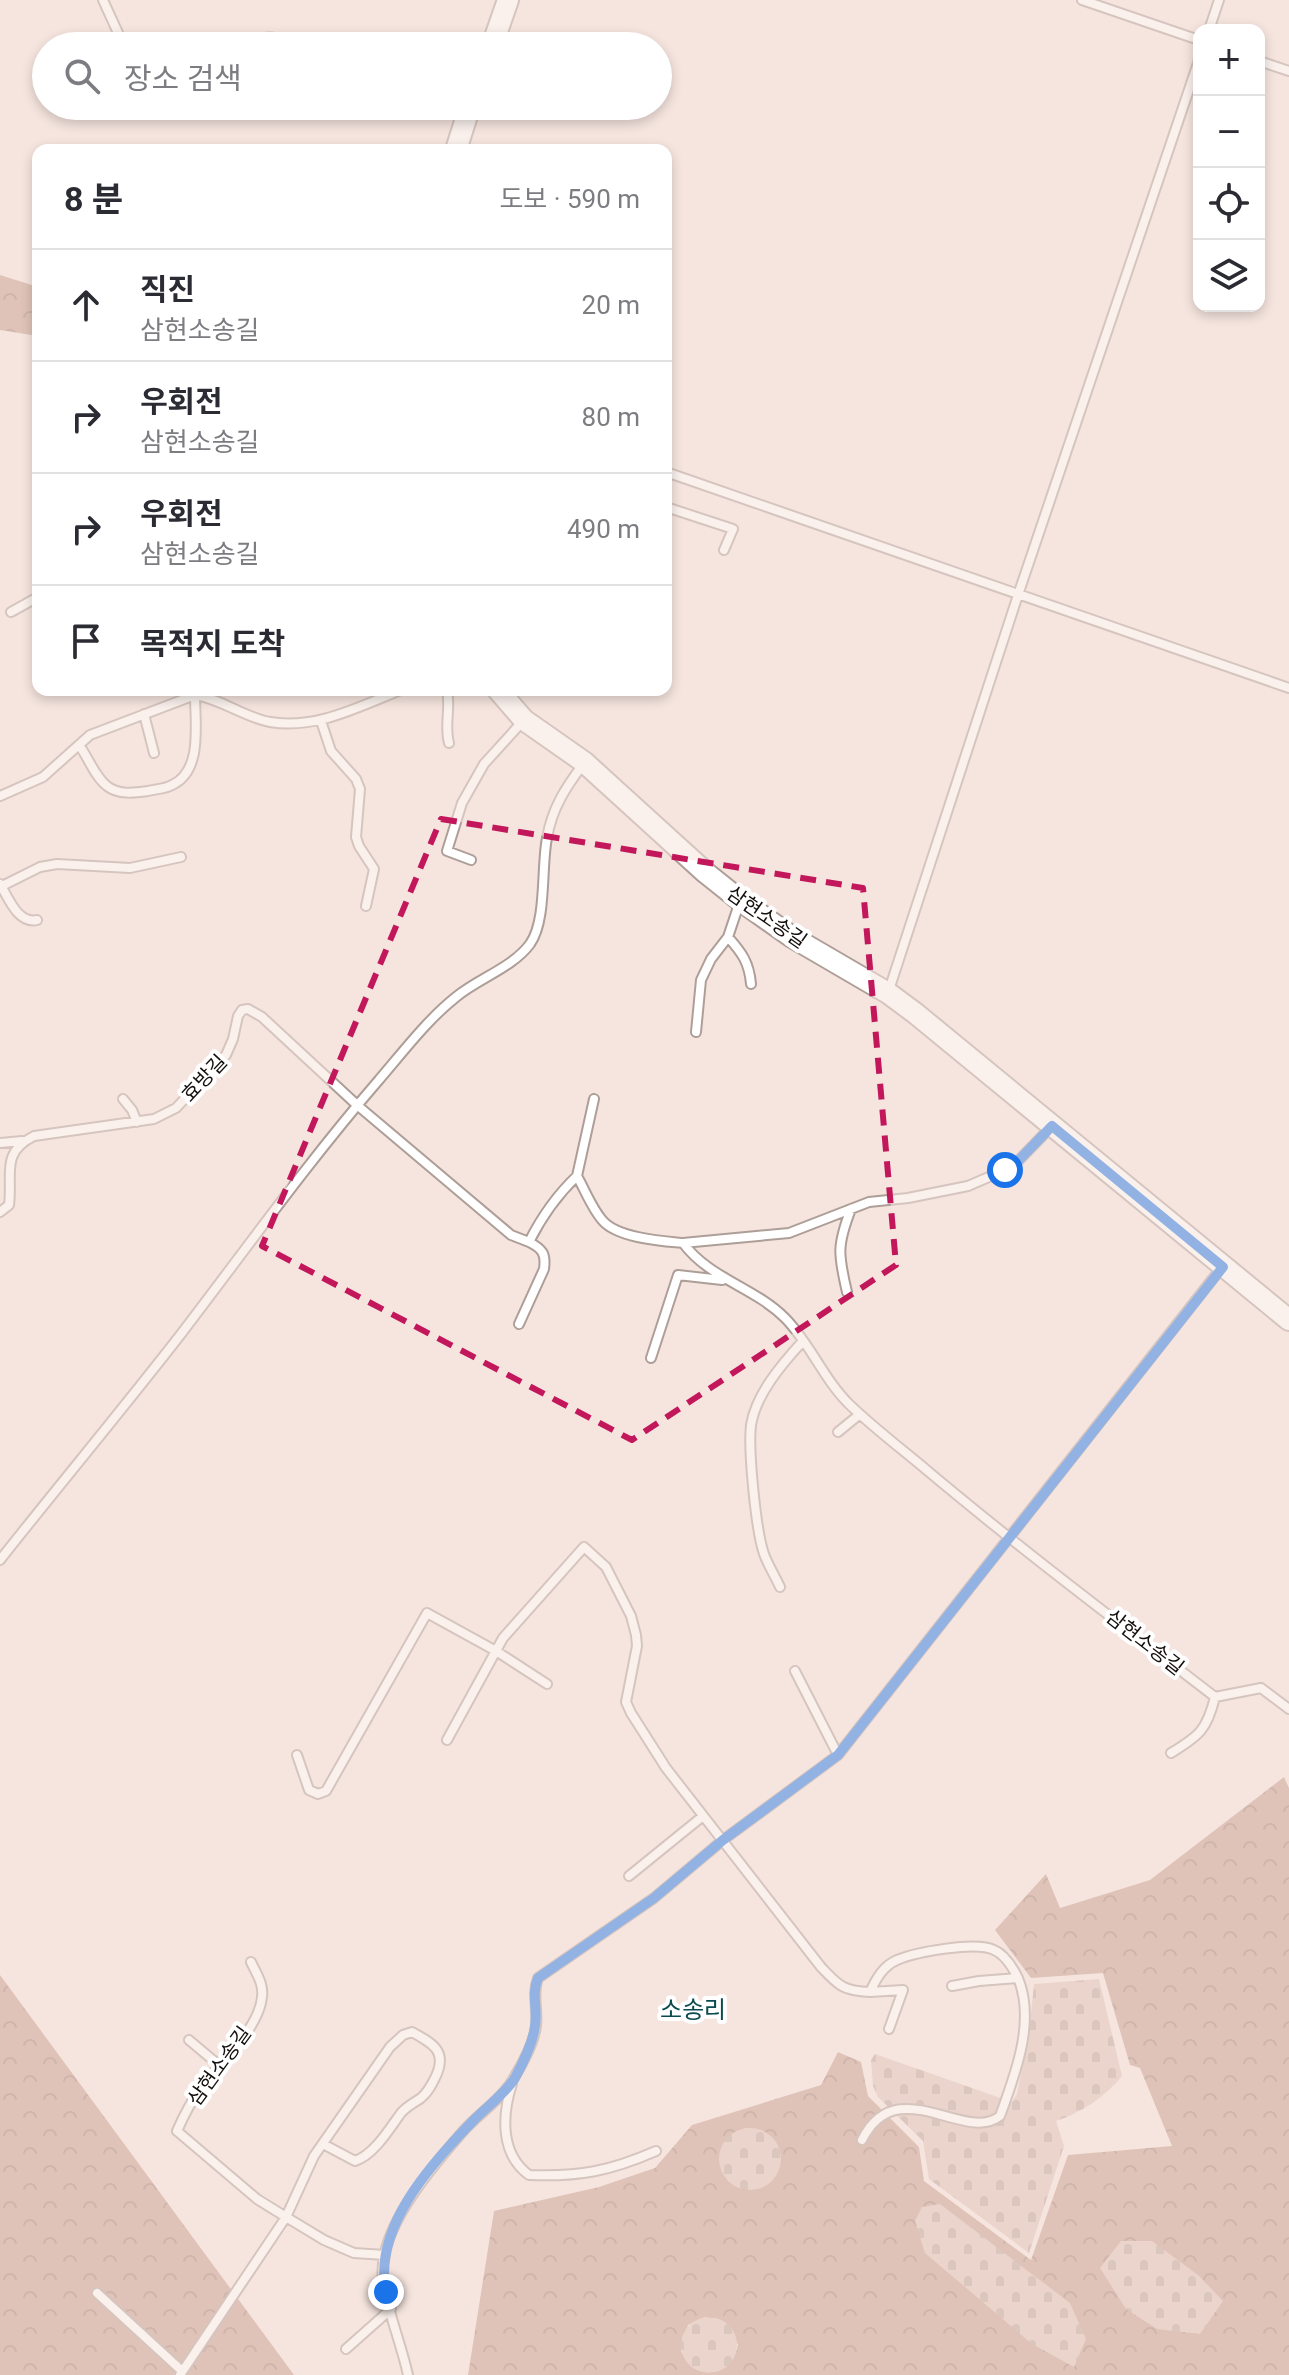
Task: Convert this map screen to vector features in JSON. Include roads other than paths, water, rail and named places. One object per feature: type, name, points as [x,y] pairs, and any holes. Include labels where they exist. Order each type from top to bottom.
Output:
[{"type":"street","points":[[497,32],[508,0]]},
{"type":"street","points":[[458,144],[466,120]]},
{"type":"street","name":"삼현소송길","points":[[503,696],[524,720],[584,762],[741,901],[792,937],[888,993],[1289,1320]]},
{"type":"lane","points":[[103,0],[118,32]]},
{"type":"lane","points":[[1082,0],[1193,38]]},
{"type":"lane","points":[[1211,24],[1219,0]]},
{"type":"lane","points":[[1265,63],[1289,71]]},
{"type":"lane","points":[[888,993],[1018,595],[1193,78]]},
{"type":"lane","points":[[672,474],[1289,688]]},
{"type":"lane","points":[[672,509],[733,529],[724,550]]},
{"type":"lane","points":[[11,612],[32,600]]},
{"type":"lane","points":[[0,796],[43,777],[90,735],[192,696]]},
{"type":"lane","points":[[79,745],[101,781],[117,792],[135,793],[170,787],[182,779],[191,767],[195,696]]},
{"type":"lane","points":[[203,696],[271,722],[321,721],[386,696]]},
{"type":"lane","points":[[448,696],[449,713],[445,727],[449,743]]},
{"type":"lane","points":[[144,714],[154,753]]},
{"type":"lane","points":[[471,860],[447,851],[462,803],[484,764],[524,720]]},
{"type":"lane","points":[[321,721],[331,751],[356,779],[360,789],[356,837],[374,869],[366,906]]},
{"type":"lane","points":[[0,1560],[150,1374],[357,1105],[455,997],[505,965],[532,942],[537,927],[553,811],[584,762]]},
{"type":"lane","points":[[37,920],[22,918],[1,885],[40,867],[57,864],[130,868],[181,857]]},
{"type":"lane","points":[[696,1032],[701,980],[711,959],[728,937],[741,901]]},
{"type":"lane","points":[[728,937],[746,957],[751,984]]},
{"type":"lane","name":"효방길","points":[[0,1143],[154,1119],[176,1108],[226,1055],[238,1016],[242,1010],[248,1009],[262,1017],[357,1105]]},
{"type":"lane","points":[[123,1099],[137,1122]]},
{"type":"lane","points":[[529,1242],[547,1210],[577,1176],[594,1099]]},
{"type":"lane","points":[[357,1105],[496,1224],[511,1235],[540,1248],[545,1260],[544,1269],[519,1324]]},
{"type":"lane","points":[[577,1176],[603,1222],[614,1229],[649,1239],[683,1243],[789,1233],[869,1202],[908,1198],[987,1179],[1018,1161],[1052,1126]]},
{"type":"lane","points":[[0,1212],[9,1205],[10,1158],[23,1141]]},
{"type":"lane","points":[[847,1292],[839,1243],[851,1209]]},
{"type":"lane","name":"삼현소송길","points":[[683,1243],[699,1262],[770,1304],[788,1320],[832,1383],[860,1414],[1009,1538],[1215,1697]]},
{"type":"lane","points":[[656,2151],[622,2166],[595,2173],[529,2175],[521,2169],[510,2152],[505,2132],[508,2095],[533,2038],[536,2024],[534,1988],[538,1978],[654,1898],[723,1840],[838,1755],[1223,1267]]},
{"type":"lane","points":[[651,1358],[678,1275],[729,1280]]},
{"type":"lane","points":[[780,1587],[758,1533],[751,1424],[769,1383],[802,1342]]},
{"type":"lane","points":[[838,1432],[860,1414]]},
{"type":"lane","points":[[447,1740],[503,1638],[584,1547],[606,1567],[631,1616],[637,1646],[626,1702],[631,1713],[666,1768],[821,1967],[840,1987],[870,1992],[903,1990],[889,2029]]},
{"type":"lane","points":[[297,1755],[309,1790],[318,1794],[326,1791],[427,1613],[496,1651],[547,1684]]},
{"type":"lane","points":[[795,1671],[838,1755]]},
{"type":"lane","points":[[1171,1753],[1202,1732],[1210,1719],[1215,1697],[1261,1688],[1289,1709]]},
{"type":"lane","points":[[629,1876],[703,1816]]},
{"type":"lane","points":[[862,2140],[876,2121],[893,2109],[910,2108],[975,2120],[994,2120],[1000,2116],[1019,2058],[1024,2005],[1018,1978],[1008,1961],[996,1950],[984,1947],[963,1947],[895,1960],[876,1977],[870,1992]]},
{"type":"lane","name":"삼현소송길","points":[[251,1962],[261,1983],[262,1999],[256,2016],[190,2104],[177,2131],[257,2199],[324,2240],[354,2253],[385,2255]]},
{"type":"lane","points":[[952,1986],[1018,1978]]},
{"type":"lane","points":[[97,2293],[181,2373],[286,2217],[314,2156],[390,2047],[403,2035],[412,2032],[438,2050],[442,2057],[441,2066],[429,2089],[404,2109],[361,2159],[355,2161],[323,2144]]},
{"type":"lane","points":[[189,2040],[220,2066]]},
{"type":"lane","points":[[408,2375],[383,2277],[385,2255],[402,2214],[423,2178],[514,2079]]},
{"type":"lane","points":[[346,2349],[391,2309]]},
{"type":"district","name":"소송리","points":[[693,2010]]}]
